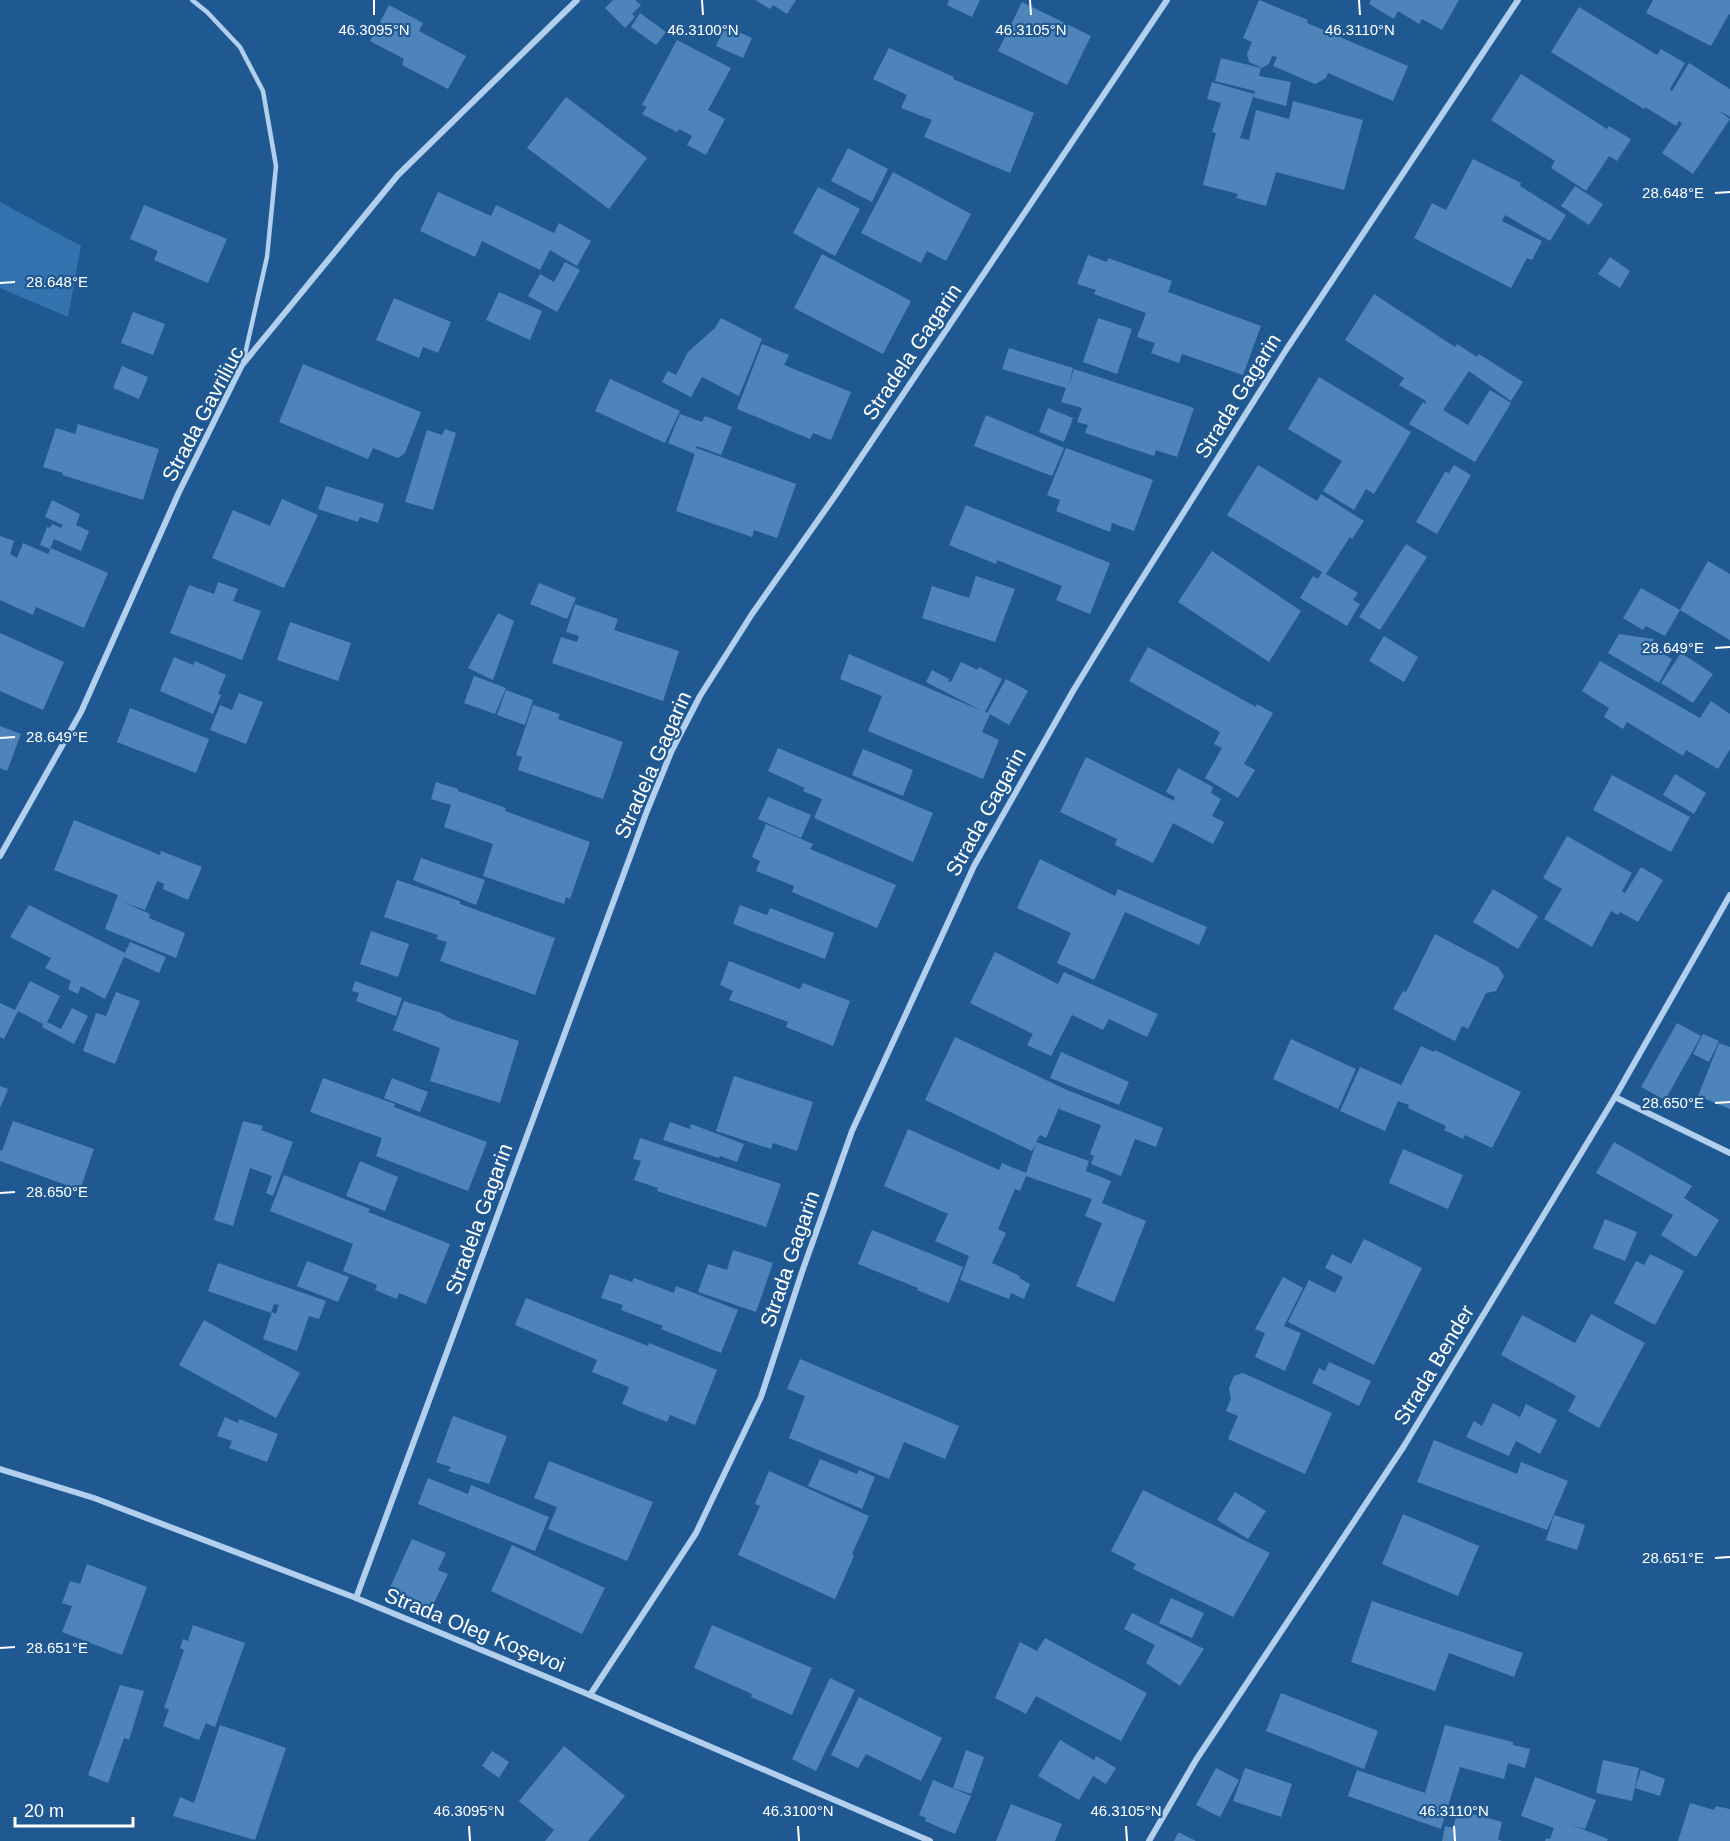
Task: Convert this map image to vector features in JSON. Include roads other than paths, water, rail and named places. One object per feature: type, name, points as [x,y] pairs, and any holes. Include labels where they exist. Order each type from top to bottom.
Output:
[{"type":"street","name":"Strada Gavriliuc","points":[[0,856],[81,712],[179,492],[242,365],[398,175],[577,0]]},
{"type":"street","name":"Stradela Gagarin","points":[[356,1598],[642,822],[672,750],[700,696],[752,614],[835,496],[1167,0]]},
{"type":"street","name":"Strada Gagarin","points":[[590,1695],[696,1533],[761,1397],[852,1131],[974,866],[1072,691],[1126,604],[1286,350],[1518,0]]},
{"type":"street","name":"Strada Bender","points":[[1149,1841],[1196,1760],[1404,1446],[1615,1097],[1730,895]]},
{"type":"street","points":[[1615,1097],[1730,1153]]},
{"type":"street","name":"Strada Oleg Koşevoi","points":[[0,1469],[94,1498],[356,1598],[590,1695],[930,1841]]},
{"type":"lane","points":[[192,0],[207,12],[240,47],[263,91],[276,166],[267,257],[242,365]]}]
